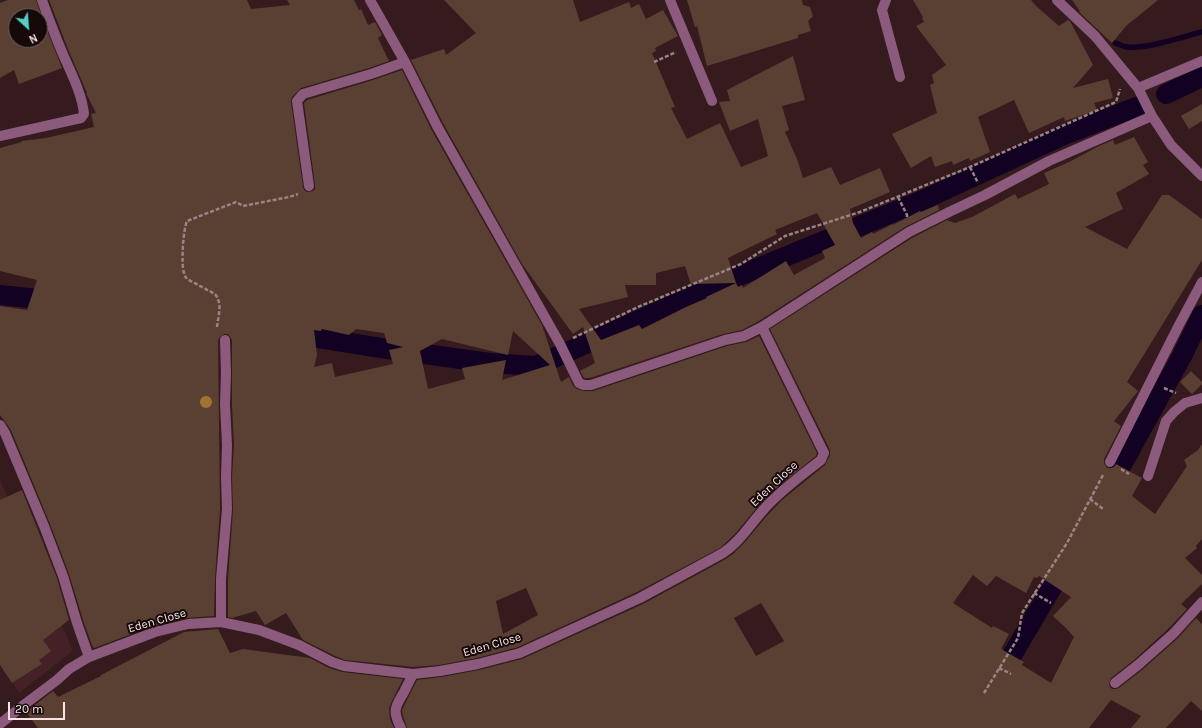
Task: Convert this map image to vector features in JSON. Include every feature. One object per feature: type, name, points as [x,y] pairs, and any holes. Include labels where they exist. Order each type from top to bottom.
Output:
[{"type":"street","points":[[0,136],[81,118],[84,114],[74,80],[42,0]]},
{"type":"street","points":[[370,0],[405,62],[437,126],[570,362],[579,383],[584,385],[592,385],[725,340],[744,336],[909,232],[985,195],[1049,161],[1152,116]]},
{"type":"street","points":[[670,0],[712,101]]},
{"type":"street","points":[[886,0],[882,10],[900,77]]},
{"type":"street","points":[[1057,0],[1095,36],[1138,88],[1152,116],[1171,145],[1202,176]]},
{"type":"street","points":[[1138,88],[1202,61]]},
{"type":"street","points":[[309,186],[297,101],[300,97],[303,94],[371,74],[405,62]]},
{"type":"street","points":[[1110,462],[1202,282]]},
{"type":"street","name":"Eden Close","points":[[0,724],[69,669],[89,657],[155,632],[188,624],[221,622],[259,630],[299,645],[332,662],[344,666],[413,674],[478,664],[520,653],[640,598],[734,546],[764,508],[821,460],[824,453],[762,326]]},
{"type":"street","points":[[221,622],[221,579],[227,509],[225,340]]},
{"type":"street","points":[[1148,476],[1166,421],[1185,403],[1202,398]]},
{"type":"street","points":[[0,425],[5,433],[64,576],[77,623],[89,657]]},
{"type":"street","points":[[1116,683],[1200,609]]},
{"type":"street","points":[[401,728],[395,715],[396,706],[413,674]]},
{"type":"path","points":[[654,62],[689,46]]},
{"type":"path","points":[[560,344],[638,307],[741,264],[785,236],[860,212],[898,197],[970,167],[1116,102],[1125,73]]},
{"type":"path","points":[[970,167],[980,186]]},
{"type":"path","points":[[217,331],[220,304],[218,297],[187,279],[184,275],[184,233],[187,221],[236,202],[243,206],[293,196],[304,191],[309,186]]},
{"type":"path","points":[[898,197],[907,215]]},
{"type":"path","points":[[984,693],[1018,638],[1022,613],[1067,543],[1110,462]]},
{"type":"path","points":[[1090,499],[1102,509]]},
{"type":"path","points":[[1034,594],[1051,603]]},
{"type":"path","points":[[999,668],[1011,674]]},
{"type":"shaded area","points":[[0,480],[73,651],[19,693],[0,660]]},
{"type":"building","points":[[8,0],[36,0],[39,8],[8,8],[8,48],[48,48],[48,33],[62,68],[19,84],[14,70],[0,78],[0,3]]},
{"type":"building","points":[[49,0],[247,0],[251,9],[290,5],[287,0],[354,0],[359,10],[361,9],[368,25],[375,22],[382,35],[378,38],[389,61],[301,88],[292,97],[291,102],[304,190],[307,192],[313,191],[315,189],[315,185],[304,103],[307,100],[402,70],[431,129],[542,325],[561,382],[569,377],[573,386],[577,389],[593,391],[727,346],[746,342],[759,336],[817,453],[816,456],[774,490],[735,534],[720,548],[637,592],[518,647],[477,658],[439,665],[413,667],[345,660],[303,640],[286,613],[265,625],[256,611],[232,618],[228,617],[228,579],[233,510],[232,477],[234,445],[232,405],[232,340],[228,334],[224,334],[218,340],[220,509],[214,616],[186,618],[153,626],[94,648],[50,524],[11,430],[0,415],[0,306],[27,310],[37,280],[0,271],[0,148],[22,142],[21,141],[46,138],[94,127],[91,114],[96,113],[68,49]],"holes":[[[322,329],[349,335],[356,329],[384,333],[387,343],[403,347],[389,350],[393,364],[335,377],[332,363],[314,367],[317,355],[314,330],[321,331]],[[513,331],[550,365],[502,380],[506,360],[462,368],[465,379],[428,389],[420,351],[442,339],[508,355]],[[526,588],[538,615],[503,634],[496,601]]]},
{"type":"building","points":[[444,0],[573,0],[580,22],[629,2],[631,8],[639,4],[646,19],[663,10],[678,36],[655,48],[656,51],[652,53],[675,107],[671,108],[687,139],[720,123],[741,167],[768,156],[758,119],[730,131],[719,102],[730,101],[727,90],[793,56],[805,100],[782,106],[789,130],[785,132],[797,159],[803,178],[831,167],[840,185],[880,168],[890,192],[850,209],[853,223],[861,238],[872,232],[873,234],[893,225],[920,211],[921,212],[938,205],[939,210],[905,227],[759,321],[742,330],[723,334],[590,378],[584,378],[580,371],[595,363],[583,327],[573,334],[522,264],[443,123],[411,60],[444,49],[446,55],[476,33]],"holes":[[[817,213],[835,245],[822,251],[825,258],[794,275],[786,261],[743,288],[742,285],[738,287],[728,258],[777,234],[775,230]],[[685,266],[691,284],[736,283],[706,297],[707,298],[642,329],[639,325],[601,340],[579,309],[628,297],[625,285],[656,285],[656,273]]]},
{"type":"building","points":[[687,0],[802,0],[803,5],[810,7],[813,16],[808,21],[811,31],[798,35],[798,38],[707,66],[697,26],[695,27]]},
{"type":"building","points":[[913,0],[1031,0],[1059,26],[1068,20],[1070,21],[1093,65],[1073,88],[1108,79],[1113,98],[1094,103],[1097,110],[1065,121],[1064,117],[1029,133],[1014,100],[978,117],[990,152],[970,161],[969,158],[953,165],[952,161],[935,167],[931,156],[911,168],[892,134],[937,113],[930,85],[934,83],[932,75],[946,65],[916,26],[924,22],[923,17]]},
{"type":"building","points":[[1072,0],[1158,0],[1126,26],[1112,43],[1079,12],[1080,11]]},
{"type":"building","points":[[1202,104],[1202,121],[1189,129],[1181,116]]},
{"type":"building","points":[[1134,137],[1148,162],[1143,165],[1149,174],[1116,193],[1123,209],[1085,227],[1127,249],[1162,195],[1169,195],[1202,219],[1202,260],[1127,382],[1138,391],[1114,421],[1121,426],[1104,459],[1104,463],[1107,468],[1114,467],[1116,464],[1142,478],[1132,496],[1155,514],[1187,466],[1184,460],[1198,450],[1202,444],[1202,539],[1196,546],[1197,548],[1185,558],[1202,575],[1202,584],[1181,604],[1187,609],[1168,629],[1134,660],[1111,678],[1109,684],[1112,689],[1119,688],[1177,639],[1196,618],[1202,624],[1202,711],[1191,701],[1166,728],[1131,728],[1141,716],[1111,700],[1089,728],[407,728],[402,710],[417,680],[479,670],[522,659],[643,604],[733,554],[782,500],[825,465],[830,455],[830,450],[770,329],[912,238],[947,220],[955,223],[972,217],[1015,194],[1018,199],[1049,184],[1044,173],[1113,140],[1115,145]],"holes":[[[973,575],[987,586],[996,576],[1026,593],[1034,577],[1037,578],[1039,576],[1071,597],[1053,616],[1074,637],[1051,683],[1022,665],[1024,662],[1001,649],[1009,634],[993,626],[992,628],[953,603]],[[761,603],[784,641],[756,656],[734,618]]]},
{"type":"building","points":[[1191,371],[1202,382],[1202,384],[1192,394],[1180,382]]},
{"type":"building","points":[[22,490],[57,578],[69,620],[43,640],[51,651],[39,660],[42,664],[12,683],[0,665],[0,500]]},
{"type":"building","points":[[218,629],[230,653],[243,649],[310,658],[329,668],[342,672],[403,679],[389,708],[390,719],[394,728],[38,728],[26,712],[53,691],[58,697],[184,632]]},
{"type":"waterway","points":[[1115,43],[1126,47],[1145,46],[1202,32]]},
{"type":"waterway","points":[[1166,94],[1202,77]]},
{"type":"waterway","points":[[287,333],[490,363],[536,366],[719,284],[923,200],[1064,135],[1139,106]]},
{"type":"waterway","points":[[0,295],[58,301]]},
{"type":"waterway","points":[[1108,490],[1182,356],[1202,315]]},
{"type":"waterway","points":[[998,679],[1067,562]]}]
